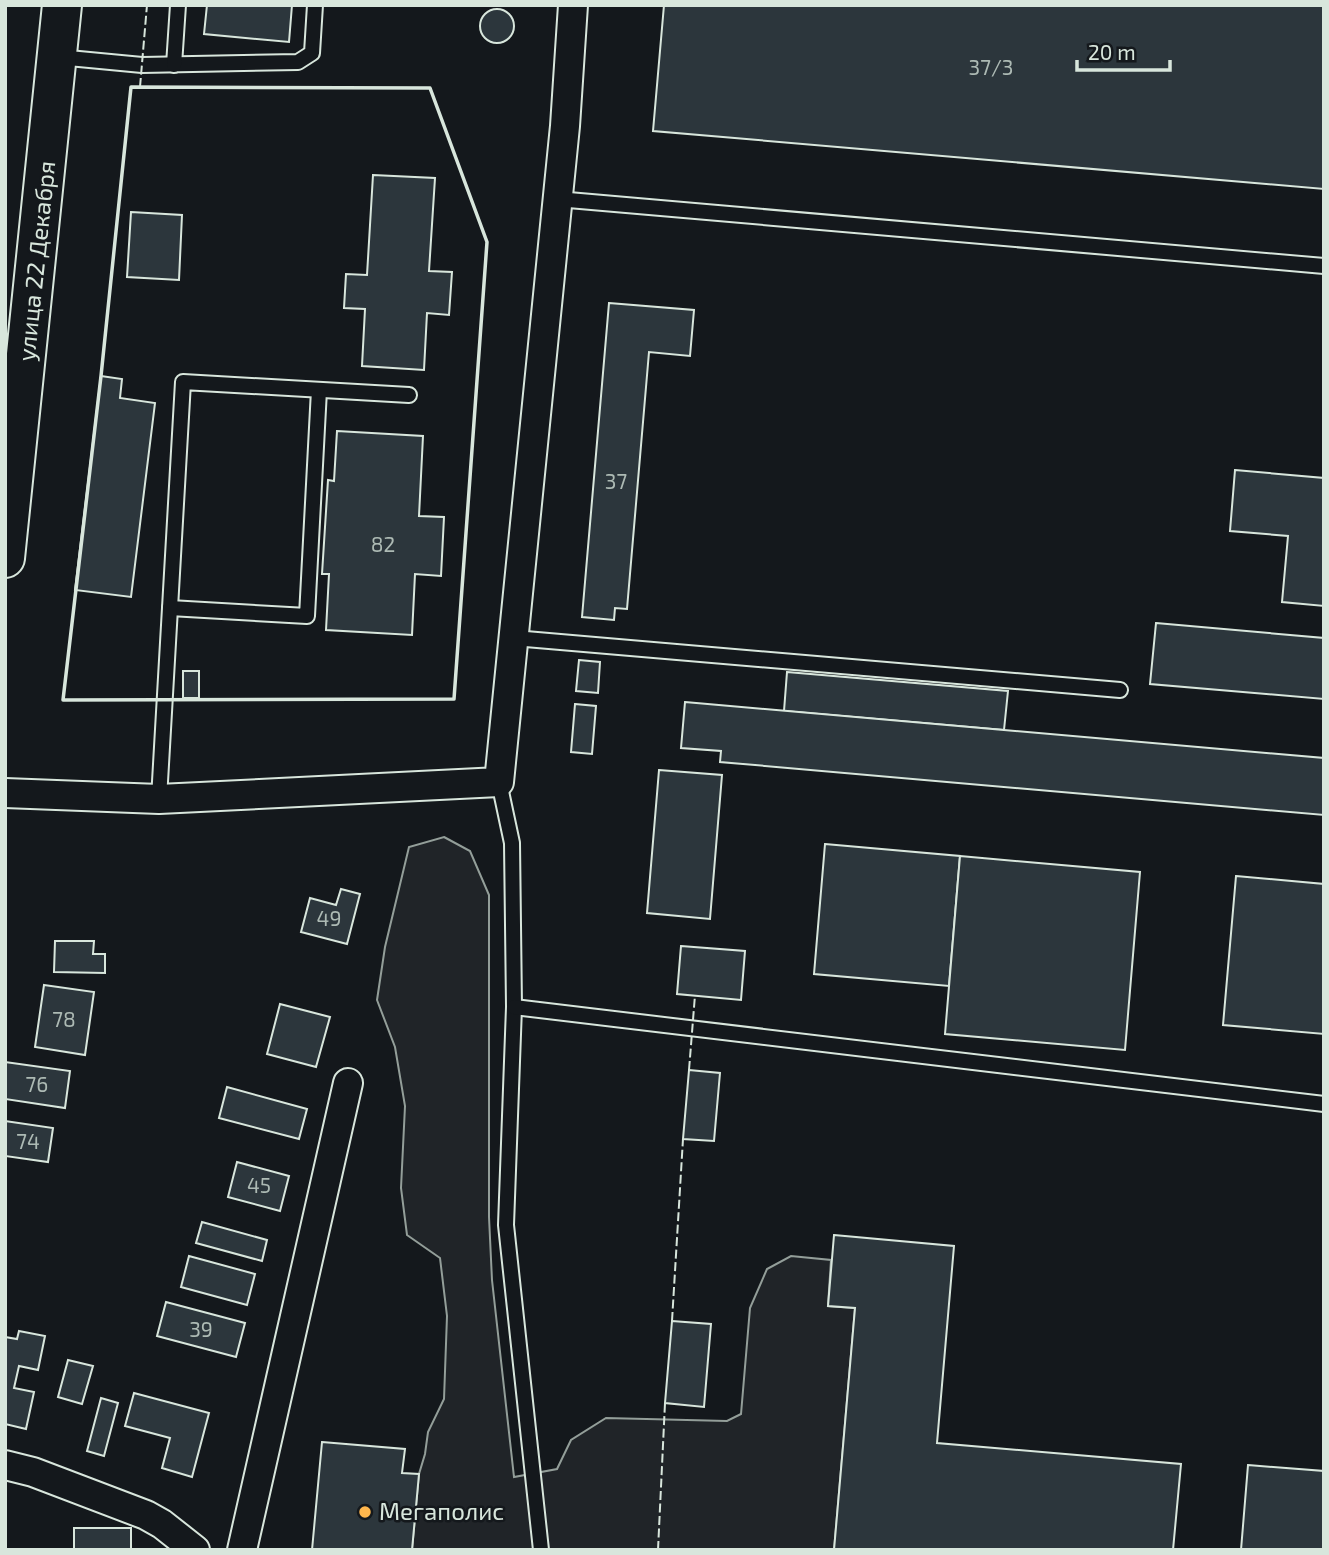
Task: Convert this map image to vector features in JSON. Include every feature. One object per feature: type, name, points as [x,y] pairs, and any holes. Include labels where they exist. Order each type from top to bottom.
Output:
[{"type":"main road","name":"улица 22 Декабря","points":[[5,558],[12,433],[62,5]]},
{"type":"street","points":[[5,793],[159,799],[499,782],[557,199],[573,5]]},
{"type":"street","points":[[242,1550],[348,1083]]},
{"type":"street","points":[[5,1465],[33,1472],[146,1515],[195,1550]]},
{"type":"lane","points":[[174,65],[178,5]]},
{"type":"lane","points":[[58,57],[142,65],[298,62],[312,53],[315,5]]},
{"type":"lane","points":[[557,199],[1324,266]]},
{"type":"lane","points":[[159,799],[183,382],[409,395]]},
{"type":"lane","points":[[170,608],[307,616],[319,390]]},
{"type":"lane","points":[[514,638],[1120,690]]},
{"type":"lane","points":[[499,782],[512,843],[514,1007],[506,1225],[541,1550]]},
{"type":"lane","points":[[514,1007],[1324,1104]]},
{"type":"shaded area","points":[[444,837],[470,851],[489,895],[489,1217],[492,1280],[514,1477],[557,1469],[571,1440],[606,1418],[727,1421],[741,1414],[750,1308],[767,1269],[791,1256],[831,1260],[828,1306],[855,1308],[834,1550],[412,1550],[419,1474],[428,1432],[444,1399],[447,1316],[440,1258],[407,1235],[401,1188],[405,1106],[395,1047],[377,1000],[385,947],[409,847]]},
{"type":"building","points":[[207,5],[292,5],[289,42],[204,34]]},
{"type":"building","points":[[664,5],[1324,5],[1324,189],[653,131]]},
{"type":"building","points":[[497,9],[509,14],[514,26],[509,38],[497,43],[485,38],[480,26],[485,14]]},
{"type":"building","points":[[373,175],[435,178],[429,271],[452,272],[449,315],[427,313],[424,370],[362,366],[365,309],[344,308],[346,274],[367,275]]},
{"type":"building","points":[[131,212],[182,215],[179,280],[127,277]]},
{"type":"building","points":[[609,303],[694,310],[690,356],[649,352],[627,609],[615,608],[614,620],[582,617]]},
{"type":"building","points":[[101,376],[122,379],[120,398],[155,403],[131,597],[75,590]]},
{"type":"building","points":[[337,431],[423,436],[419,516],[444,517],[441,576],[415,574],[412,635],[326,630],[329,574],[322,574],[328,480],[334,481]]},
{"type":"building","points":[[1235,470],[1324,478],[1324,606],[1282,602],[1288,536],[1230,531]]},
{"type":"building","points":[[1156,623],[1324,638],[1324,699],[1150,684]]},
{"type":"building","points":[[579,660],[600,662],[598,693],[576,691]]},
{"type":"building","points":[[183,671],[199,671],[199,698],[183,698]]},
{"type":"building","points":[[787,672],[1008,691],[1004,730],[784,711]]},
{"type":"building","points":[[685,702],[1324,758],[1324,815],[720,762],[721,751],[681,748]]},
{"type":"building","points":[[575,704],[596,706],[592,754],[571,752]]},
{"type":"building","points":[[659,770],[722,775],[710,919],[647,913]]},
{"type":"building","points":[[825,844],[960,856],[949,986],[814,974]]},
{"type":"building","points":[[960,856],[1140,872],[1125,1050],[945,1034]]},
{"type":"building","points":[[1236,876],[1324,884],[1324,1034],[1223,1025]]},
{"type":"building","points":[[341,889],[360,894],[347,944],[301,932],[310,898],[336,905]]},
{"type":"building","points":[[55,941],[94,941],[93,954],[105,954],[105,973],[54,972]]},
{"type":"building","points":[[681,946],[745,951],[741,1000],[677,994]]},
{"type":"building","points":[[44,985],[94,992],[85,1055],[35,1047]]},
{"type":"building","points":[[280,1004],[330,1017],[316,1067],[267,1054]]},
{"type":"building","points":[[5,1062],[70,1071],[65,1108],[5,1099]]},
{"type":"building","points":[[689,1070],[720,1073],[714,1141],[683,1139]]},
{"type":"building","points":[[227,1087],[307,1109],[299,1139],[219,1118]]},
{"type":"building","points":[[5,1121],[53,1128],[48,1162],[5,1156]]},
{"type":"building","points":[[237,1162],[289,1176],[280,1211],[228,1197]]},
{"type":"building","points":[[202,1222],[267,1240],[262,1261],[196,1243]]},
{"type":"building","points":[[834,1235],[954,1246],[937,1443],[1181,1464],[1173,1550],[834,1550],[855,1308],[828,1306]]},
{"type":"building","points":[[189,1256],[255,1274],[247,1305],[181,1287]]},
{"type":"building","points":[[166,1302],[245,1323],[236,1357],[157,1336]]},
{"type":"building","points":[[672,1321],[711,1324],[704,1407],[665,1403]]},
{"type":"building","points":[[19,1331],[45,1336],[38,1370],[19,1366],[14,1388],[34,1392],[26,1429],[5,1424],[5,1337],[17,1339]]},
{"type":"building","points":[[68,1360],[93,1366],[82,1404],[58,1397]]},
{"type":"building","points":[[134,1393],[209,1413],[192,1477],[162,1468],[170,1438],[125,1426]]},
{"type":"building","points":[[101,1398],[118,1403],[104,1456],[87,1451]]},
{"type":"building","name":"Мегаполис","points":[[322,1442],[405,1449],[402,1473],[419,1474],[412,1550],[312,1550]]},
{"type":"building","points":[[1248,1465],[1324,1471],[1324,1550],[1241,1550]]},
{"type":"building","points":[[74,1528],[131,1528],[131,1549],[74,1549]]},
{"type":"fence","points":[[140,87],[147,5]]},
{"type":"fence","points":[[689,1070],[695,995]]},
{"type":"fence","points":[[672,1321],[683,1139]]},
{"type":"fence","points":[[658,1550],[665,1403]]},
{"type":"wall","points":[[131,87],[430,88],[487,242],[454,699],[63,700],[131,87]]},
{"type":"place","name":"Мегаполис","points":[[365,1512]]}]
